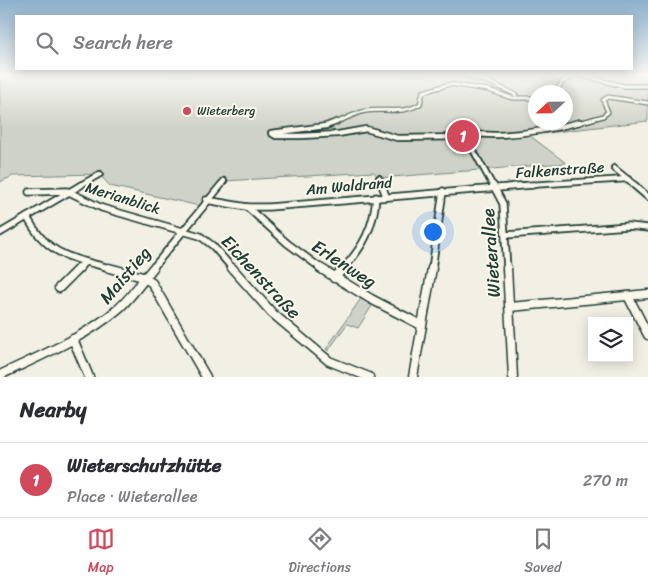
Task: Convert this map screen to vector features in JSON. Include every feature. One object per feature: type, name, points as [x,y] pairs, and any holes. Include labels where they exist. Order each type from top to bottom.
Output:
[{"type":"street","points":[[423,93],[419,105],[410,110],[393,112],[367,110],[326,126],[271,133],[276,136],[306,136],[366,130],[397,138],[466,137],[474,134],[515,133],[575,124],[606,114],[608,111],[603,101],[609,97],[648,102]]},
{"type":"street","points":[[496,93],[512,98],[528,98]]},
{"type":"street","points":[[508,93],[528,98]]},
{"type":"street","name":"Wieterallee","points":[[466,137],[503,204],[513,377]]},
{"type":"street","points":[[614,168],[648,197]]},
{"type":"street","points":[[0,233],[100,174]]},
{"type":"street","points":[[379,178],[386,196]]},
{"type":"street","name":"Falkenstraße","points":[[495,187],[628,179]]},
{"type":"street","name":"Maistieg","points":[[0,375],[73,339],[120,308],[182,229],[224,181]]},
{"type":"street","name":"Am Waldrand","points":[[206,200],[247,207],[270,207],[495,187]]},
{"type":"street","name":"Merianblick","points":[[29,192],[67,191],[67,193],[102,208],[182,229]]},
{"type":"street","points":[[414,377],[421,324],[431,278],[444,191]]},
{"type":"street","points":[[334,278],[364,243],[374,224],[376,197]]},
{"type":"street","name":"Erlenweg","points":[[247,207],[259,215],[284,242],[334,278],[381,305],[421,324]]},
{"type":"street","points":[[259,215],[270,207]]},
{"type":"street","points":[[27,217],[36,234],[59,254],[143,277],[152,283],[206,377]]},
{"type":"street","points":[[506,235],[628,226],[648,228]]},
{"type":"street","name":"Eichenstraße","points":[[182,229],[200,236],[213,246],[245,284],[293,332],[329,360],[369,377]]},
{"type":"street","points":[[59,288],[85,262]]},
{"type":"street","points":[[510,307],[648,294]]},
{"type":"street","points":[[628,296],[648,335]]},
{"type":"street","points":[[73,339],[89,377]]},
{"type":"shaded area","points":[[0,93],[528,93],[528,130],[572,130],[529,135],[566,163],[379,178],[374,172],[224,181],[200,206],[110,186],[99,174],[13,176],[0,182]]},
{"type":"shaded area","points":[[573,93],[648,93],[648,121],[573,130]]},
{"type":"shaded area","points":[[362,297],[373,304],[358,328],[347,324],[328,351],[326,349]]},
{"type":"place","name":"Wieterberg","points":[[187,111]]},
{"type":"place","name":"Wieterschutzhütte","points":[[463,136]]}]
